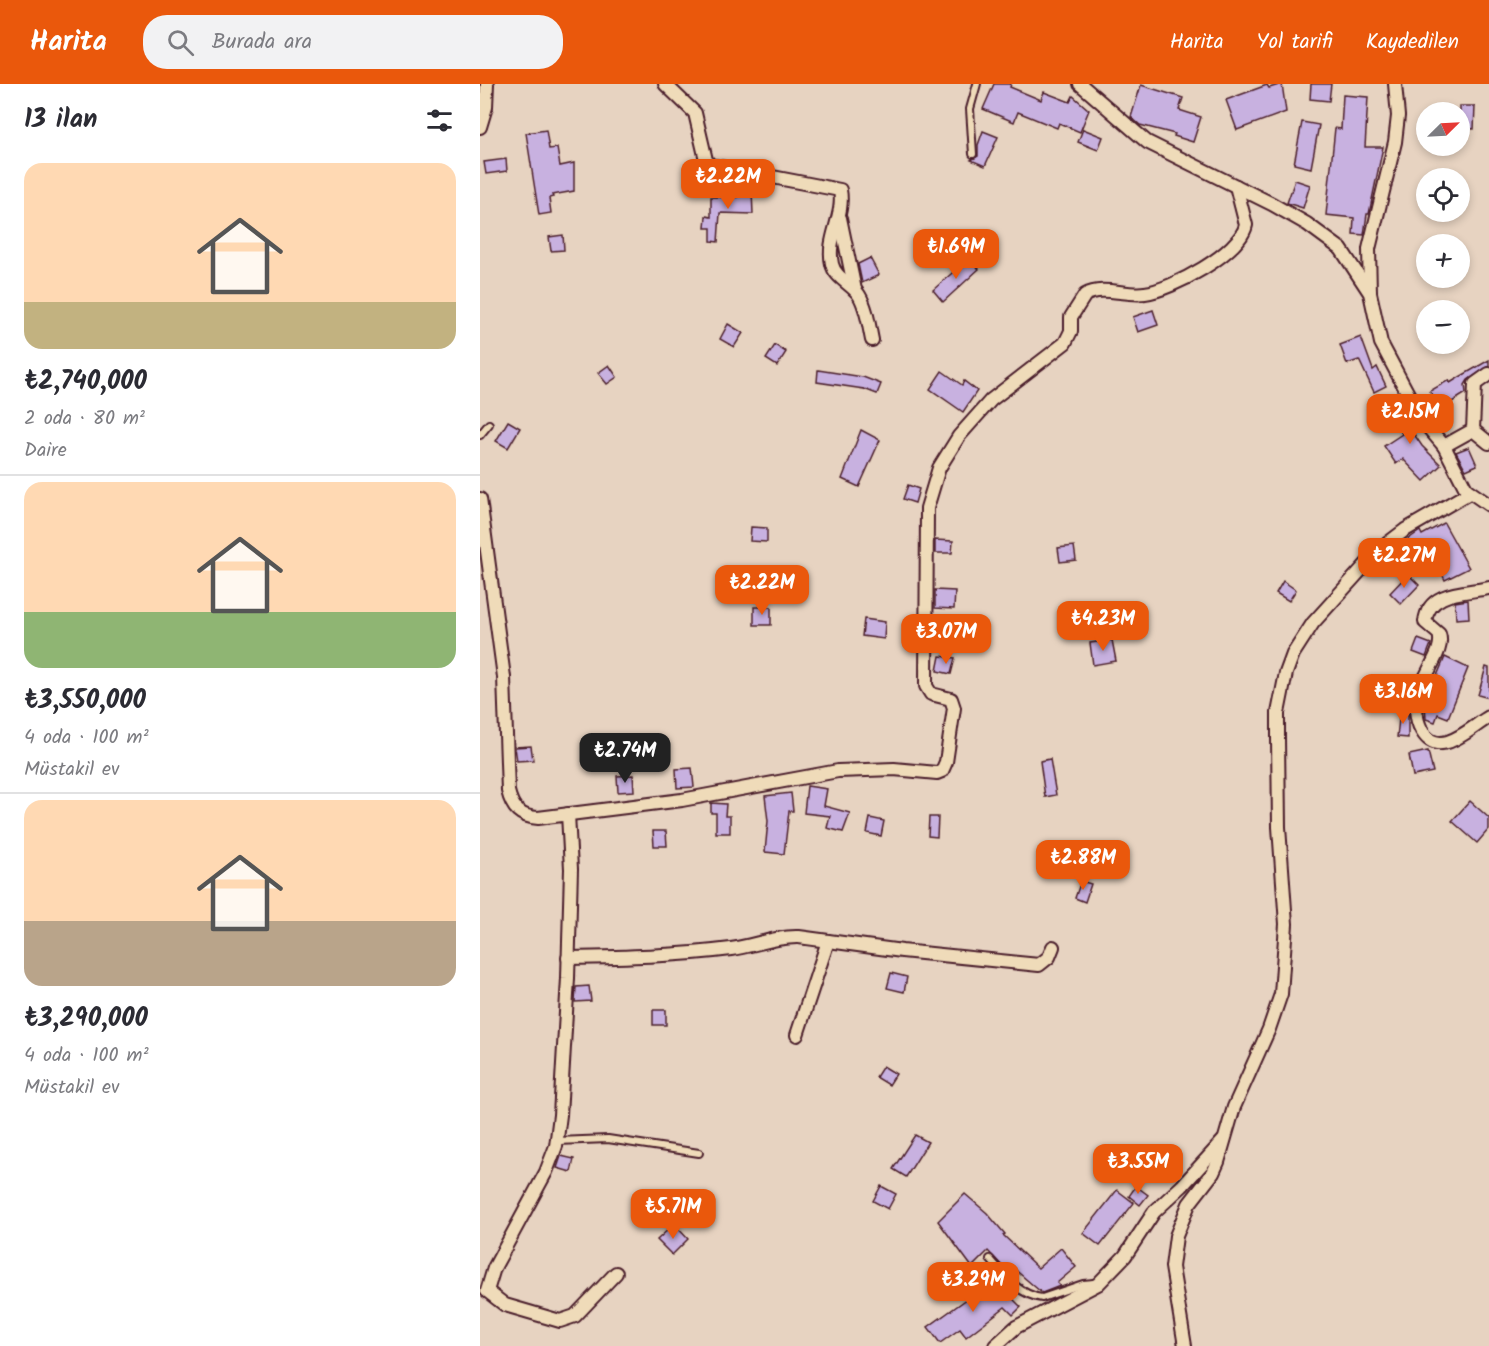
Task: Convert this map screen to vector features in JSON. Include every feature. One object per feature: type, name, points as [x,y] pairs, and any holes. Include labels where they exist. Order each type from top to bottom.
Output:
[{"type":"street","points":[[480,128],[486,107],[487,84]]},
{"type":"street","points":[[665,84],[695,113],[702,133],[704,152],[710,165],[837,189],[841,195],[840,218],[855,290]]},
{"type":"street","points":[[1080,84],[1147,142],[1236,186],[1307,225],[1341,249],[1370,294]]},
{"type":"street","points":[[1395,84],[1398,116],[1395,142],[1369,249],[1370,294],[1382,343],[1422,420],[1443,446],[1469,493],[1489,505]]},
{"type":"street","points":[[480,499],[504,677],[510,800],[518,812],[529,817],[682,800],[838,771],[894,769],[937,773],[942,771],[946,762],[954,708],[951,699],[931,694],[926,686],[927,508],[939,468],[959,435],[991,400],[1032,365],[1065,343],[1071,331],[1071,317],[1085,295],[1102,290],[1131,295],[1157,291],[1182,280],[1236,243],[1246,225],[1236,186]]},
{"type":"street","points":[[840,218],[831,242],[833,269],[855,290],[863,304],[872,340]]},
{"type":"street","points":[[1473,430],[1475,384],[1489,374]]},
{"type":"street","points":[[1443,446],[1473,430]]},
{"type":"street","points":[[1473,430],[1489,443]]},
{"type":"street","points":[[1185,1346],[1173,1279],[1175,1244],[1189,1204],[1218,1162],[1244,1080],[1276,1010],[1284,972],[1286,924],[1278,827],[1278,713],[1286,673],[1293,654],[1313,623],[1380,549],[1404,530],[1469,493]]},
{"type":"street","points":[[1489,588],[1452,593],[1431,606],[1425,622],[1440,634],[1441,648],[1422,680],[1417,710],[1419,725],[1423,732],[1431,741],[1436,742],[1448,742],[1461,736],[1489,717]]},
{"type":"street","points":[[568,814],[571,870],[568,958],[556,1141],[546,1172],[494,1268],[487,1291],[505,1305],[560,1321],[575,1316],[616,1273]]},
{"type":"street","points":[[568,958],[700,953],[756,945],[788,937],[1034,965],[1044,962],[1053,947]]},
{"type":"street","points":[[797,1035],[828,941]]},
{"type":"street","points":[[995,1346],[1016,1327],[1098,1284],[1125,1256],[1154,1212],[1224,1141]]},
{"type":"lane","points":[[973,154],[970,109],[977,84]]},
{"type":"lane","points":[[480,435],[489,424]]},
{"type":"lane","points":[[556,1141],[615,1140],[699,1153]]},
{"type":"lane","points":[[990,1259],[1020,1291],[1036,1298],[1052,1296],[1083,1284],[1098,1284]]},
{"type":"building","points":[[994,84],[1011,84],[1010,87],[1041,100],[1044,92],[1070,102],[1073,96],[1089,110],[1080,132],[1059,123],[1057,128],[1018,112],[1014,122],[983,109]]},
{"type":"building","points":[[1282,84],[1286,112],[1237,130],[1226,100],[1267,85],[1269,88]]},
{"type":"building","points":[[1311,84],[1331,84],[1329,101],[1310,99]]},
{"type":"building","points":[[1141,85],[1183,98],[1179,110],[1201,117],[1193,142],[1174,136],[1175,134],[1140,125],[1131,117]]},
{"type":"building","points":[[1343,95],[1368,97],[1365,147],[1383,147],[1364,235],[1353,234],[1354,218],[1326,215],[1335,128],[1341,129]]},
{"type":"building","points":[[1470,106],[1475,106],[1474,129],[1470,129]]},
{"type":"building","points":[[1302,122],[1319,125],[1311,168],[1294,164]]},
{"type":"building","points":[[1083,129],[1103,137],[1098,150],[1078,142]]},
{"type":"building","points":[[546,130],[549,149],[557,148],[560,166],[574,163],[574,191],[552,195],[553,197],[549,198],[551,213],[539,215],[526,133]]},
{"type":"building","points":[[983,131],[998,137],[985,166],[971,160],[978,156],[978,145]]},
{"type":"building","points":[[506,159],[507,171],[486,174],[484,162]]},
{"type":"building","points":[[1295,180],[1310,185],[1303,208],[1287,203]]},
{"type":"building","points":[[752,191],[753,214],[720,213],[718,242],[711,241],[711,228],[705,228],[706,216],[711,217],[711,197],[738,197],[738,192]]},
{"type":"building","points":[[563,235],[564,250],[551,251],[549,237]]},
{"type":"building","points":[[870,258],[879,275],[862,283],[858,264]]},
{"type":"building","points":[[969,258],[979,269],[943,302],[933,290]]},
{"type":"building","points":[[1153,310],[1158,325],[1138,332],[1133,317]]},
{"type":"building","points":[[728,324],[743,333],[734,347],[720,339]]},
{"type":"building","points":[[1361,337],[1373,370],[1377,367],[1386,386],[1374,392],[1359,360],[1347,364],[1340,345]]},
{"type":"building","points":[[775,345],[786,352],[777,366],[766,359]]},
{"type":"building","points":[[1489,360],[1489,366],[1468,380],[1465,385],[1466,393],[1441,409],[1430,391],[1449,380],[1450,383]]},
{"type":"building","points":[[609,365],[617,377],[607,384],[598,373]]},
{"type":"building","points":[[818,370],[863,377],[881,384],[877,394],[864,389],[817,382]]},
{"type":"building","points":[[942,371],[962,385],[964,381],[977,391],[963,412],[930,389]]},
{"type":"building","points":[[1401,398],[1413,421],[1407,424],[1422,446],[1441,465],[1424,481],[1403,459],[1396,464],[1384,446],[1402,434],[1388,404]]},
{"type":"building","points":[[508,421],[520,428],[508,448],[496,441]]},
{"type":"building","points":[[861,430],[880,440],[859,487],[842,479]]},
{"type":"building","points":[[1469,447],[1477,465],[1466,470],[1456,452]]},
{"type":"building","points":[[908,485],[919,489],[915,503],[903,499]]},
{"type":"building","points":[[1444,523],[1469,568],[1445,580],[1432,554],[1400,576],[1385,555],[1420,531],[1422,535]]},
{"type":"building","points":[[751,527],[767,528],[767,542],[750,541]]},
{"type":"building","points":[[935,540],[953,541],[952,553],[935,553]]},
{"type":"building","points":[[1074,546],[1076,560],[1060,562],[1058,548]]},
{"type":"building","points":[[1408,574],[1419,585],[1401,604],[1390,593]]},
{"type":"building","points":[[1283,581],[1296,590],[1289,601],[1276,593]]},
{"type":"building","points":[[935,590],[955,591],[954,609],[935,608]]},
{"type":"building","points":[[1468,600],[1469,618],[1456,619],[1455,602]]},
{"type":"building","points":[[754,607],[771,607],[771,625],[754,625]]},
{"type":"building","points":[[864,619],[885,622],[884,639],[862,636]]},
{"type":"building","points":[[1418,639],[1431,644],[1426,657],[1413,652]]},
{"type":"building","points":[[1112,640],[1116,661],[1093,665],[1090,643]]},
{"type":"building","points":[[940,656],[955,658],[951,674],[937,671]]},
{"type":"building","points":[[1445,657],[1468,668],[1448,718],[1438,714],[1435,722],[1426,719],[1425,704]]},
{"type":"building","points":[[1486,667],[1489,668],[1489,698],[1478,695]]},
{"type":"building","points":[[1400,710],[1408,711],[1408,738],[1397,737]]},
{"type":"building","points":[[531,746],[533,760],[517,761],[515,747]]},
{"type":"building","points":[[1428,751],[1433,772],[1413,776],[1409,755]]},
{"type":"building","points":[[1050,759],[1056,795],[1045,797],[1040,761]]},
{"type":"building","points":[[692,768],[694,787],[677,788],[676,769]]},
{"type":"building","points":[[633,775],[634,791],[618,792],[617,776]]},
{"type":"building","points":[[807,786],[827,789],[824,806],[850,813],[843,832],[827,828],[830,816],[804,813]]},
{"type":"building","points":[[791,793],[793,811],[789,811],[784,854],[765,852],[768,821],[765,796]]},
{"type":"building","points":[[1470,801],[1489,818],[1489,829],[1477,843],[1452,821]]},
{"type":"building","points":[[711,803],[726,804],[725,816],[730,816],[730,833],[716,833],[716,813],[711,813]]},
{"type":"building","points":[[929,817],[938,817],[937,837],[928,836]]},
{"type":"building","points":[[870,818],[884,821],[881,836],[867,833]]},
{"type":"building","points":[[653,831],[666,831],[667,846],[654,846]]},
{"type":"building","points":[[1081,881],[1091,884],[1085,902],[1075,898]]},
{"type":"building","points":[[891,973],[907,977],[904,992],[887,988]]},
{"type":"building","points":[[589,986],[591,1001],[575,1002],[576,987]]},
{"type":"building","points":[[653,1010],[666,1010],[666,1025],[653,1025]]},
{"type":"building","points":[[883,1066],[896,1074],[889,1085],[876,1077]]},
{"type":"building","points":[[915,1135],[928,1142],[906,1177],[893,1169]]},
{"type":"building","points":[[1130,1147],[1148,1154],[1143,1167],[1125,1160]]},
{"type":"building","points":[[561,1156],[574,1159],[571,1172],[557,1168]]},
{"type":"building","points":[[881,1186],[896,1194],[888,1209],[873,1201]]},
{"type":"building","points":[[1136,1186],[1148,1195],[1140,1205],[1129,1196]]},
{"type":"building","points":[[1117,1190],[1134,1203],[1100,1246],[1083,1233]]},
{"type":"building","points":[[965,1194],[987,1213],[1005,1234],[1003,1235],[1038,1268],[1061,1248],[1076,1267],[1057,1283],[1060,1286],[1042,1293],[1013,1268],[1008,1272],[988,1251],[972,1267],[938,1221]]},
{"type":"building","points":[[674,1224],[688,1239],[672,1255],[657,1240]]},
{"type":"building","points":[[998,1284],[1021,1307],[1013,1315],[1005,1307],[966,1337],[960,1329],[940,1343],[928,1327],[978,1291],[983,1298]]}]
